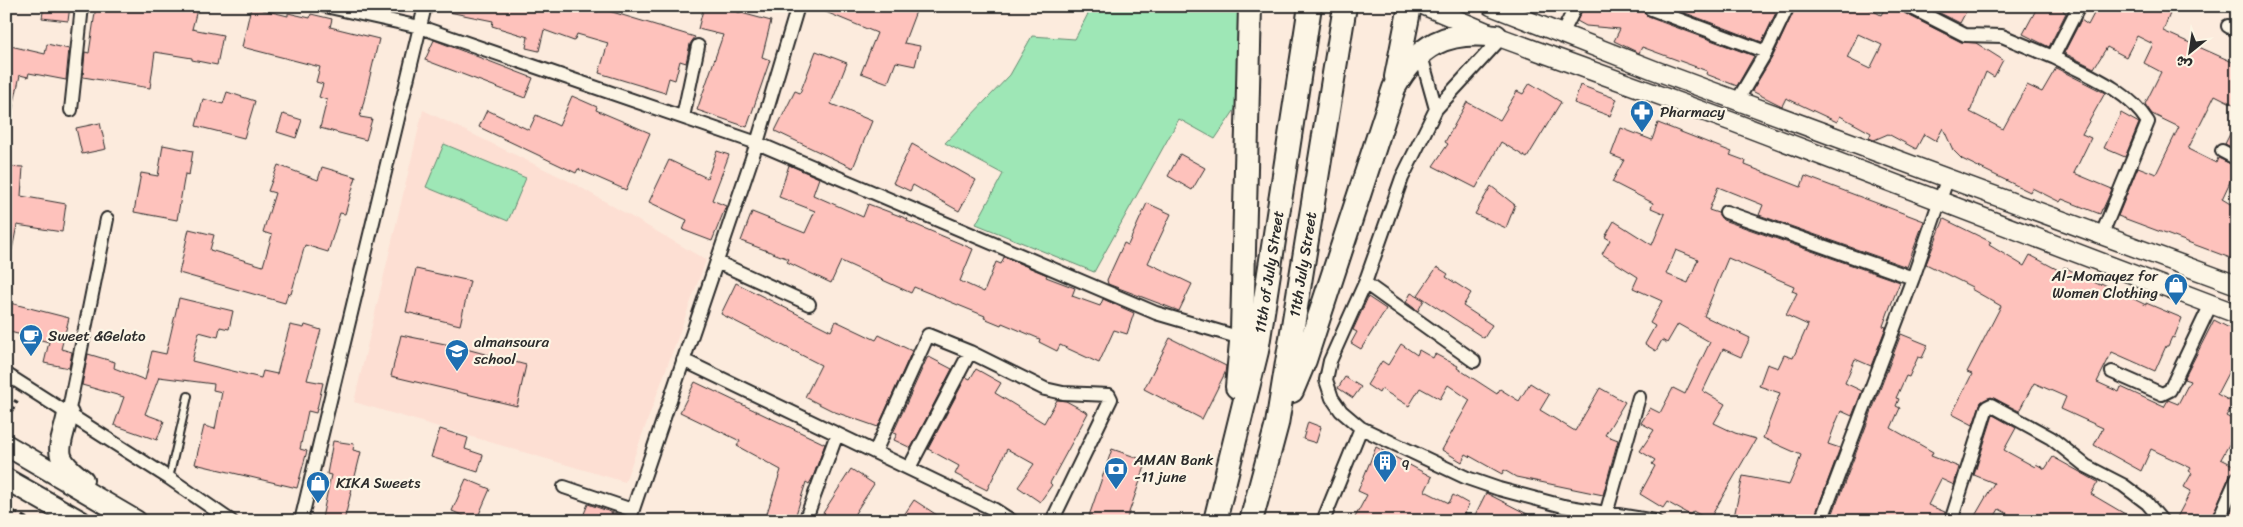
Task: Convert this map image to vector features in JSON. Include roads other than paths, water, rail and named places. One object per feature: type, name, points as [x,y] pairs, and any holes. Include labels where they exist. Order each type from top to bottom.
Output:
[{"type":"highway","points":[[1232,455],[1241,338],[1250,6]]},
{"type":"highway","name":"11th July Street","points":[[1253,520],[1277,424],[1345,6]]},
{"type":"highway","points":[[1277,424],[1305,360],[1394,88],[1410,6]]},
{"type":"highway","name":"11th of July Street","points":[[1215,521],[1257,351],[1309,13]]},
{"type":"highway","points":[[1394,88],[1405,68],[1420,52],[1437,42],[1456,35],[1476,33],[1499,37]]},
{"type":"main road","points":[[1425,6],[1499,37],[1730,121],[2237,314]]},
{"type":"main road","points":[[1491,6],[1737,100],[2237,285]]},
{"type":"main road","points":[[68,414],[60,451],[67,468],[138,521]]},
{"type":"main road","points":[[6,445],[138,521]]},
{"type":"main road","points":[[6,478],[80,521]]},
{"type":"street","points":[[71,110],[82,6]]},
{"type":"street","points":[[325,6],[420,27],[756,143],[1156,312],[1241,338]]},
{"type":"street","points":[[301,521],[425,6]]},
{"type":"street","points":[[564,487],[630,515],[717,262],[798,6]]},
{"type":"street","points":[[1562,34],[1576,6]]},
{"type":"street","points":[[1737,100],[1766,52],[1788,6]]},
{"type":"street","points":[[1908,6],[1965,35],[2002,36],[2053,57],[2116,89],[2138,106],[2148,122],[2102,234]]},
{"type":"street","points":[[2053,57],[2079,6]]},
{"type":"street","points":[[1651,9],[1766,52]]},
{"type":"street","points":[[1499,37],[1436,109],[1402,178],[1365,282],[1330,361],[1326,380],[1332,398],[1341,411],[1361,428],[1467,478],[1563,506],[1652,520]]},
{"type":"street","points":[[683,117],[698,46]]},
{"type":"street","points":[[1420,52],[1436,109]]},
{"type":"street","points":[[2222,151],[2237,159]]},
{"type":"street","points":[[1821,521],[1913,278],[1948,177]]},
{"type":"street","points":[[1726,212],[1913,278]]},
{"type":"street","points":[[68,414],[107,219]]},
{"type":"street","points":[[717,262],[809,304]]},
{"type":"street","points":[[1365,282],[1474,362]]},
{"type":"street","points":[[2112,372],[2162,394],[2170,390],[2211,304]]},
{"type":"street","points":[[875,452],[927,336],[931,335],[1045,389],[1063,393],[1109,395],[1111,399],[1052,521]]},
{"type":"street","points":[[909,468],[970,352]]},
{"type":"street","points":[[683,360],[995,510],[1012,521]]},
{"type":"street","points":[[6,374],[170,478],[231,521]]},
{"type":"street","points":[[1606,514],[1638,397]]},
{"type":"street","points":[[1951,521],[1987,407],[1991,405],[2052,438],[2086,466],[2123,485],[2147,503],[2162,521]]},
{"type":"street","points":[[1322,521],[1361,428]]},
{"type":"street","points":[[805,521],[838,434]]},
{"type":"street","points":[[2218,521],[2237,478]]},
{"type":"lane","points":[[170,478],[188,396]]},
{"type":"place","name":"Pharmacy","points":[[1642,133]]},
{"type":"place","name":"Al-Momayez for Women Clothing","points":[[2176,306]]},
{"type":"place","name":"Sweet &Gelato","points":[[31,357]]},
{"type":"place","name":"almansoura school","points":[[457,372]]},
{"type":"place","name":"q","points":[[1385,483]]},
{"type":"place","name":"AMAN Bank -11 june","points":[[1116,490]]},
{"type":"place","name":"KIKA Sweets","points":[[318,504]]}]
